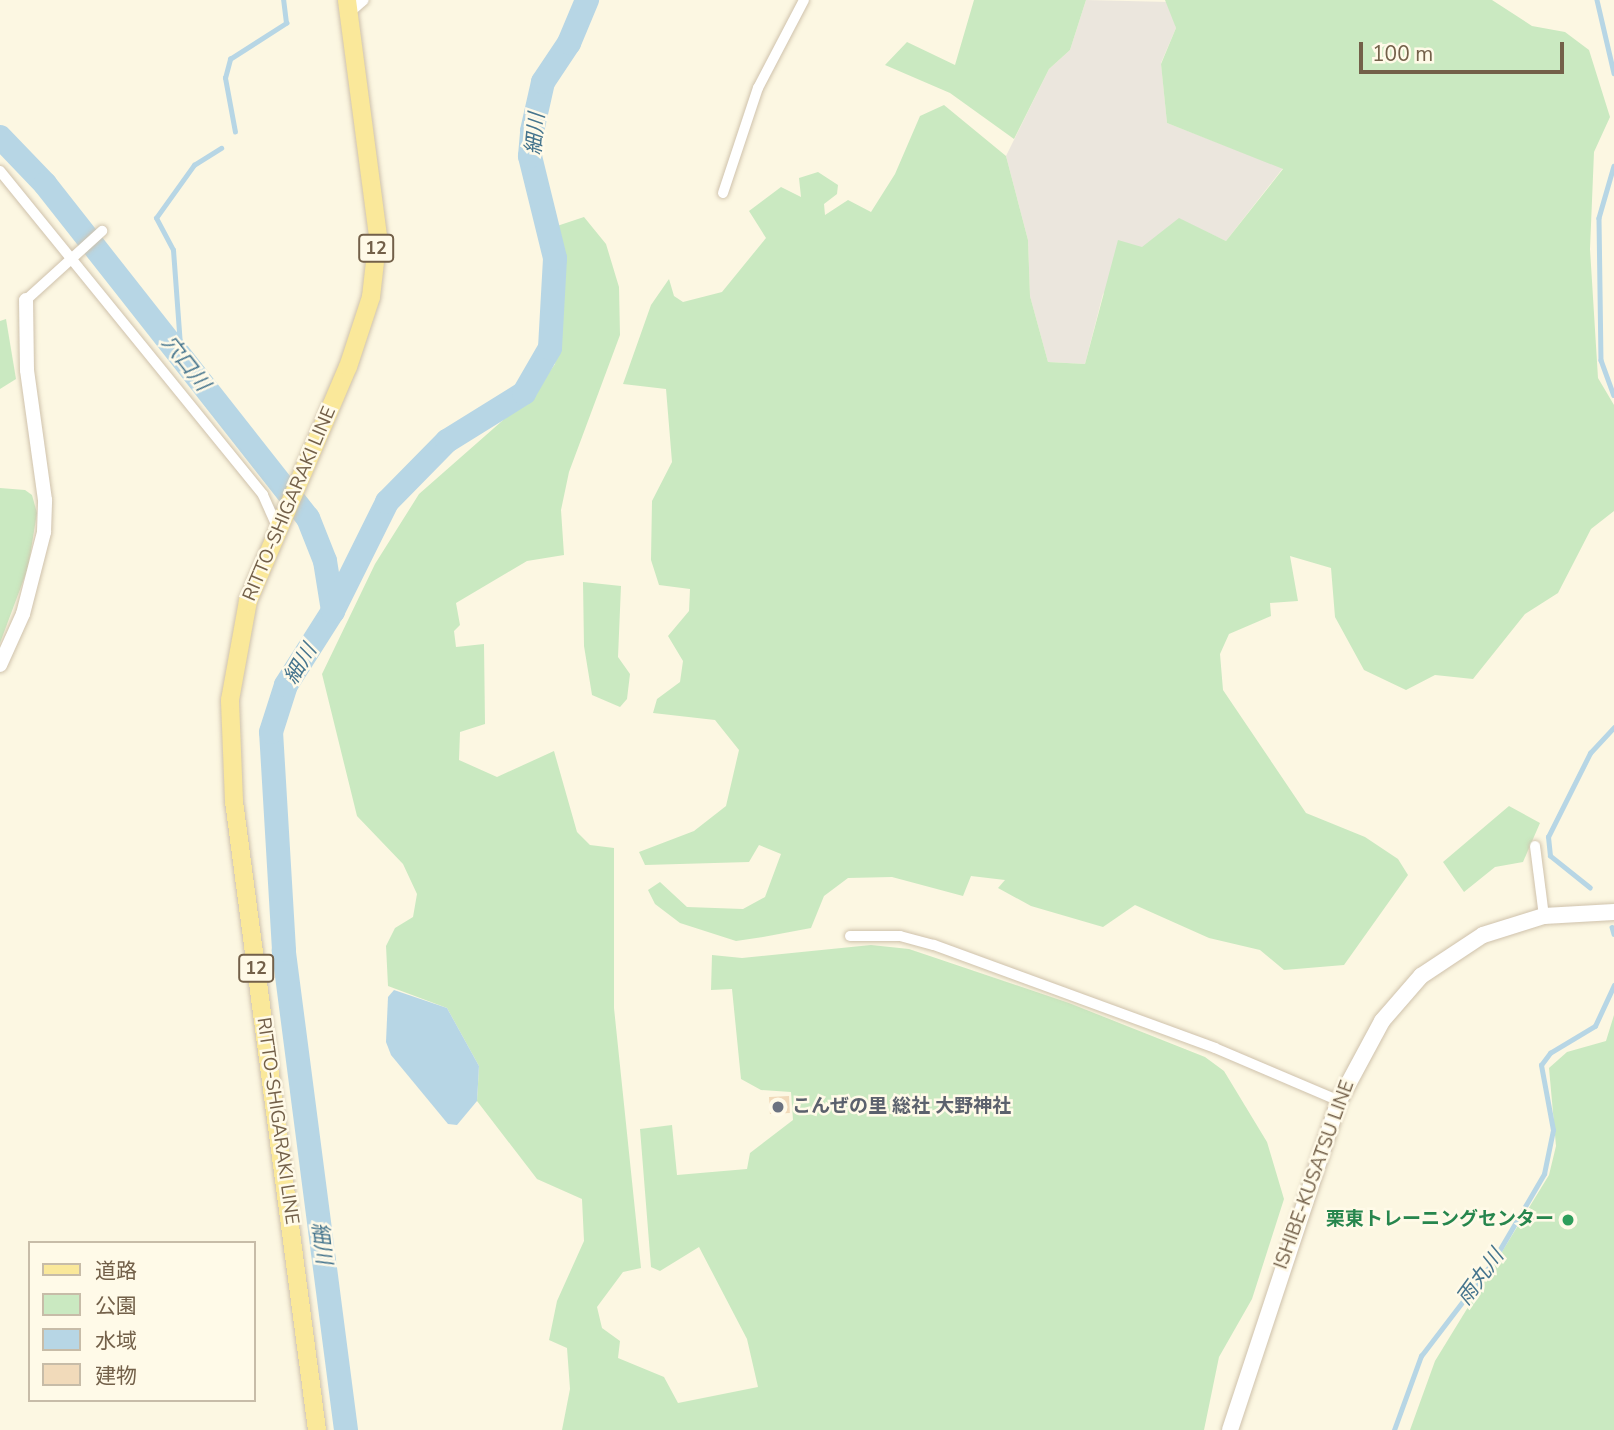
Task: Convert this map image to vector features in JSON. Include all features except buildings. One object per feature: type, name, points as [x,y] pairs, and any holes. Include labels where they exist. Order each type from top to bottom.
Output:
[{"type":"main road","name":"RITTO-SHIGARAKI LINE","points":[[317,1430],[230,747],[234,658],[248,601],[280,519],[348,368],[371,297],[378,236],[348,6]]},
{"type":"main road","name":"ISHIBE-KUSATSU LINE","points":[[1230,1430],[1339,1101],[1382,1021],[1421,976],[1483,935],[1544,916],[1614,912]]},
{"type":"street","points":[[348,6],[364,0]]},
{"type":"street","points":[[723,193],[758,88],[804,0]]},
{"type":"street","points":[[0,171],[77,252],[280,519]]},
{"type":"street","points":[[0,665],[23,614],[44,531],[26,300],[102,231]]},
{"type":"street","points":[[1535,846],[1544,916]]},
{"type":"street","points":[[850,936],[900,936],[959,953],[1215,1048],[1339,1101]]},
{"type":"shaded area","points":[[1086,0],[1169,2],[1176,28],[1161,63],[1167,123],[1283,168],[1226,241],[1179,219],[1103,294],[1085,364],[1048,362],[1030,296],[1028,240],[1006,156],[1049,69],[1070,50]]},
{"type":"green space","points":[[974,0],[1086,0],[1070,50],[1049,69],[1014,139],[950,93],[885,65],[907,42],[955,65]]},
{"type":"green space","points":[[1165,0],[1492,0],[1532,26],[1565,32],[1589,50],[1610,117],[1594,152],[1590,249],[1598,378],[1614,405],[1614,511],[1591,529],[1558,593],[1525,614],[1473,679],[1435,675],[1406,690],[1364,670],[1335,617],[1331,568],[1290,556],[1298,601],[1270,603],[1271,616],[1229,634],[1220,654],[1223,690],[1306,813],[1365,837],[1398,859],[1408,875],[1344,965],[1284,970],[1260,950],[1209,938],[1135,905],[1103,927],[1031,906],[998,888],[1005,880],[971,876],[963,896],[892,877],[848,878],[824,896],[811,928],[763,937],[736,941],[680,923],[655,904],[648,890],[660,882],[687,907],[743,909],[765,897],[781,854],[759,845],[749,862],[645,865],[639,852],[694,831],[726,806],[739,750],[715,720],[653,713],[657,699],[680,682],[683,661],[668,636],[689,611],[690,589],[659,585],[651,560],[652,501],[672,462],[666,389],[623,384],[651,305],[669,279],[674,296],[683,302],[722,292],[766,238],[749,211],[781,187],[801,197],[799,178],[818,172],[838,185],[837,194],[824,204],[825,215],[848,200],[871,212],[895,174],[920,116],[944,105],[1006,156],[1028,240],[1030,296],[1048,362],[1085,364],[1118,240],[1142,247],[1179,218],[1226,241],[1283,169],[1167,123],[1161,64],[1176,28]]},
{"type":"green space","points":[[584,217],[606,244],[619,287],[620,335],[569,472],[561,510],[564,555],[527,561],[456,603],[460,625],[454,631],[456,647],[484,644],[485,724],[460,732],[459,760],[497,777],[554,751],[577,832],[590,845],[614,848],[614,1008],[641,1268],[623,1272],[597,1307],[602,1328],[620,1341],[618,1358],[664,1377],[678,1403],[758,1387],[747,1339],[699,1247],[660,1271],[651,1267],[640,1129],[672,1125],[677,1175],[747,1169],[750,1153],[793,1120],[791,1092],[761,1090],[741,1079],[732,989],[711,990],[712,955],[742,958],[871,945],[909,949],[1069,1003],[1205,1057],[1224,1071],[1267,1142],[1284,1199],[1252,1299],[1219,1357],[1204,1430],[562,1430],[570,1389],[567,1348],[549,1340],[557,1301],[584,1241],[582,1199],[537,1179],[477,1101],[479,1066],[447,1008],[388,986],[386,946],[395,928],[413,917],[417,894],[403,864],[357,816],[322,674],[375,564],[419,494],[536,391],[555,364],[564,279],[557,226]]},
{"type":"green space","points":[[6,319],[16,379],[0,389],[0,321]]},
{"type":"green space","points":[[0,488],[25,490],[32,495],[37,513],[28,568],[0,643]]},
{"type":"green space","points":[[583,582],[621,586],[618,657],[630,674],[627,699],[620,707],[592,695],[584,646]]},
{"type":"green space","points":[[1509,806],[1540,823],[1523,862],[1495,867],[1464,892],[1443,862]]},
{"type":"green space","name":"栗東トレーニングセンター","points":[[1614,1015],[1614,1430],[1410,1430],[1435,1361],[1549,1175],[1556,1146],[1549,1068],[1567,1052],[1606,1041]]},
{"type":"water","points":[[394,990],[447,1008],[479,1066],[477,1101],[457,1125],[448,1124],[391,1055],[386,1042],[388,997]]},
{"type":"waterway","points":[[235,132],[225,78],[230,59],[286,23],[283,0]]},
{"type":"waterway","name":"細川","points":[[346,1430],[284,950],[271,732],[286,685],[333,611],[387,502],[447,441],[524,393],[550,348],[555,258],[530,156],[532,131],[543,82],[569,43],[587,0]]},
{"type":"waterway","name":"雨丸川","points":[[1597,0],[1614,73]]},
{"type":"waterway","name":"穴口川","points":[[0,137],[45,184],[308,518],[325,561],[333,611]]},
{"type":"waterway","points":[[181,359],[173,250],[156,218],[194,165],[221,148]]},
{"type":"waterway","name":"雨丸川","points":[[1614,166],[1599,218],[1601,360],[1614,395]]},
{"type":"waterway","name":"雨丸川","points":[[1590,888],[1550,856],[1548,837],[1590,753],[1614,727]]},
{"type":"waterway","name":"雨丸川","points":[[1612,927],[1614,934]]},
{"type":"waterway","name":"雨丸川","points":[[1394,1430],[1421,1356],[1492,1263],[1544,1174],[1553,1130],[1541,1065],[1550,1053],[1595,1026],[1614,985]]},
{"type":"place","name":"こんぜの里 総社 大野神社","points":[[778,1107]]},
{"type":"place","name":"栗東トレーニングセンター","points":[[1568,1220]]}]
